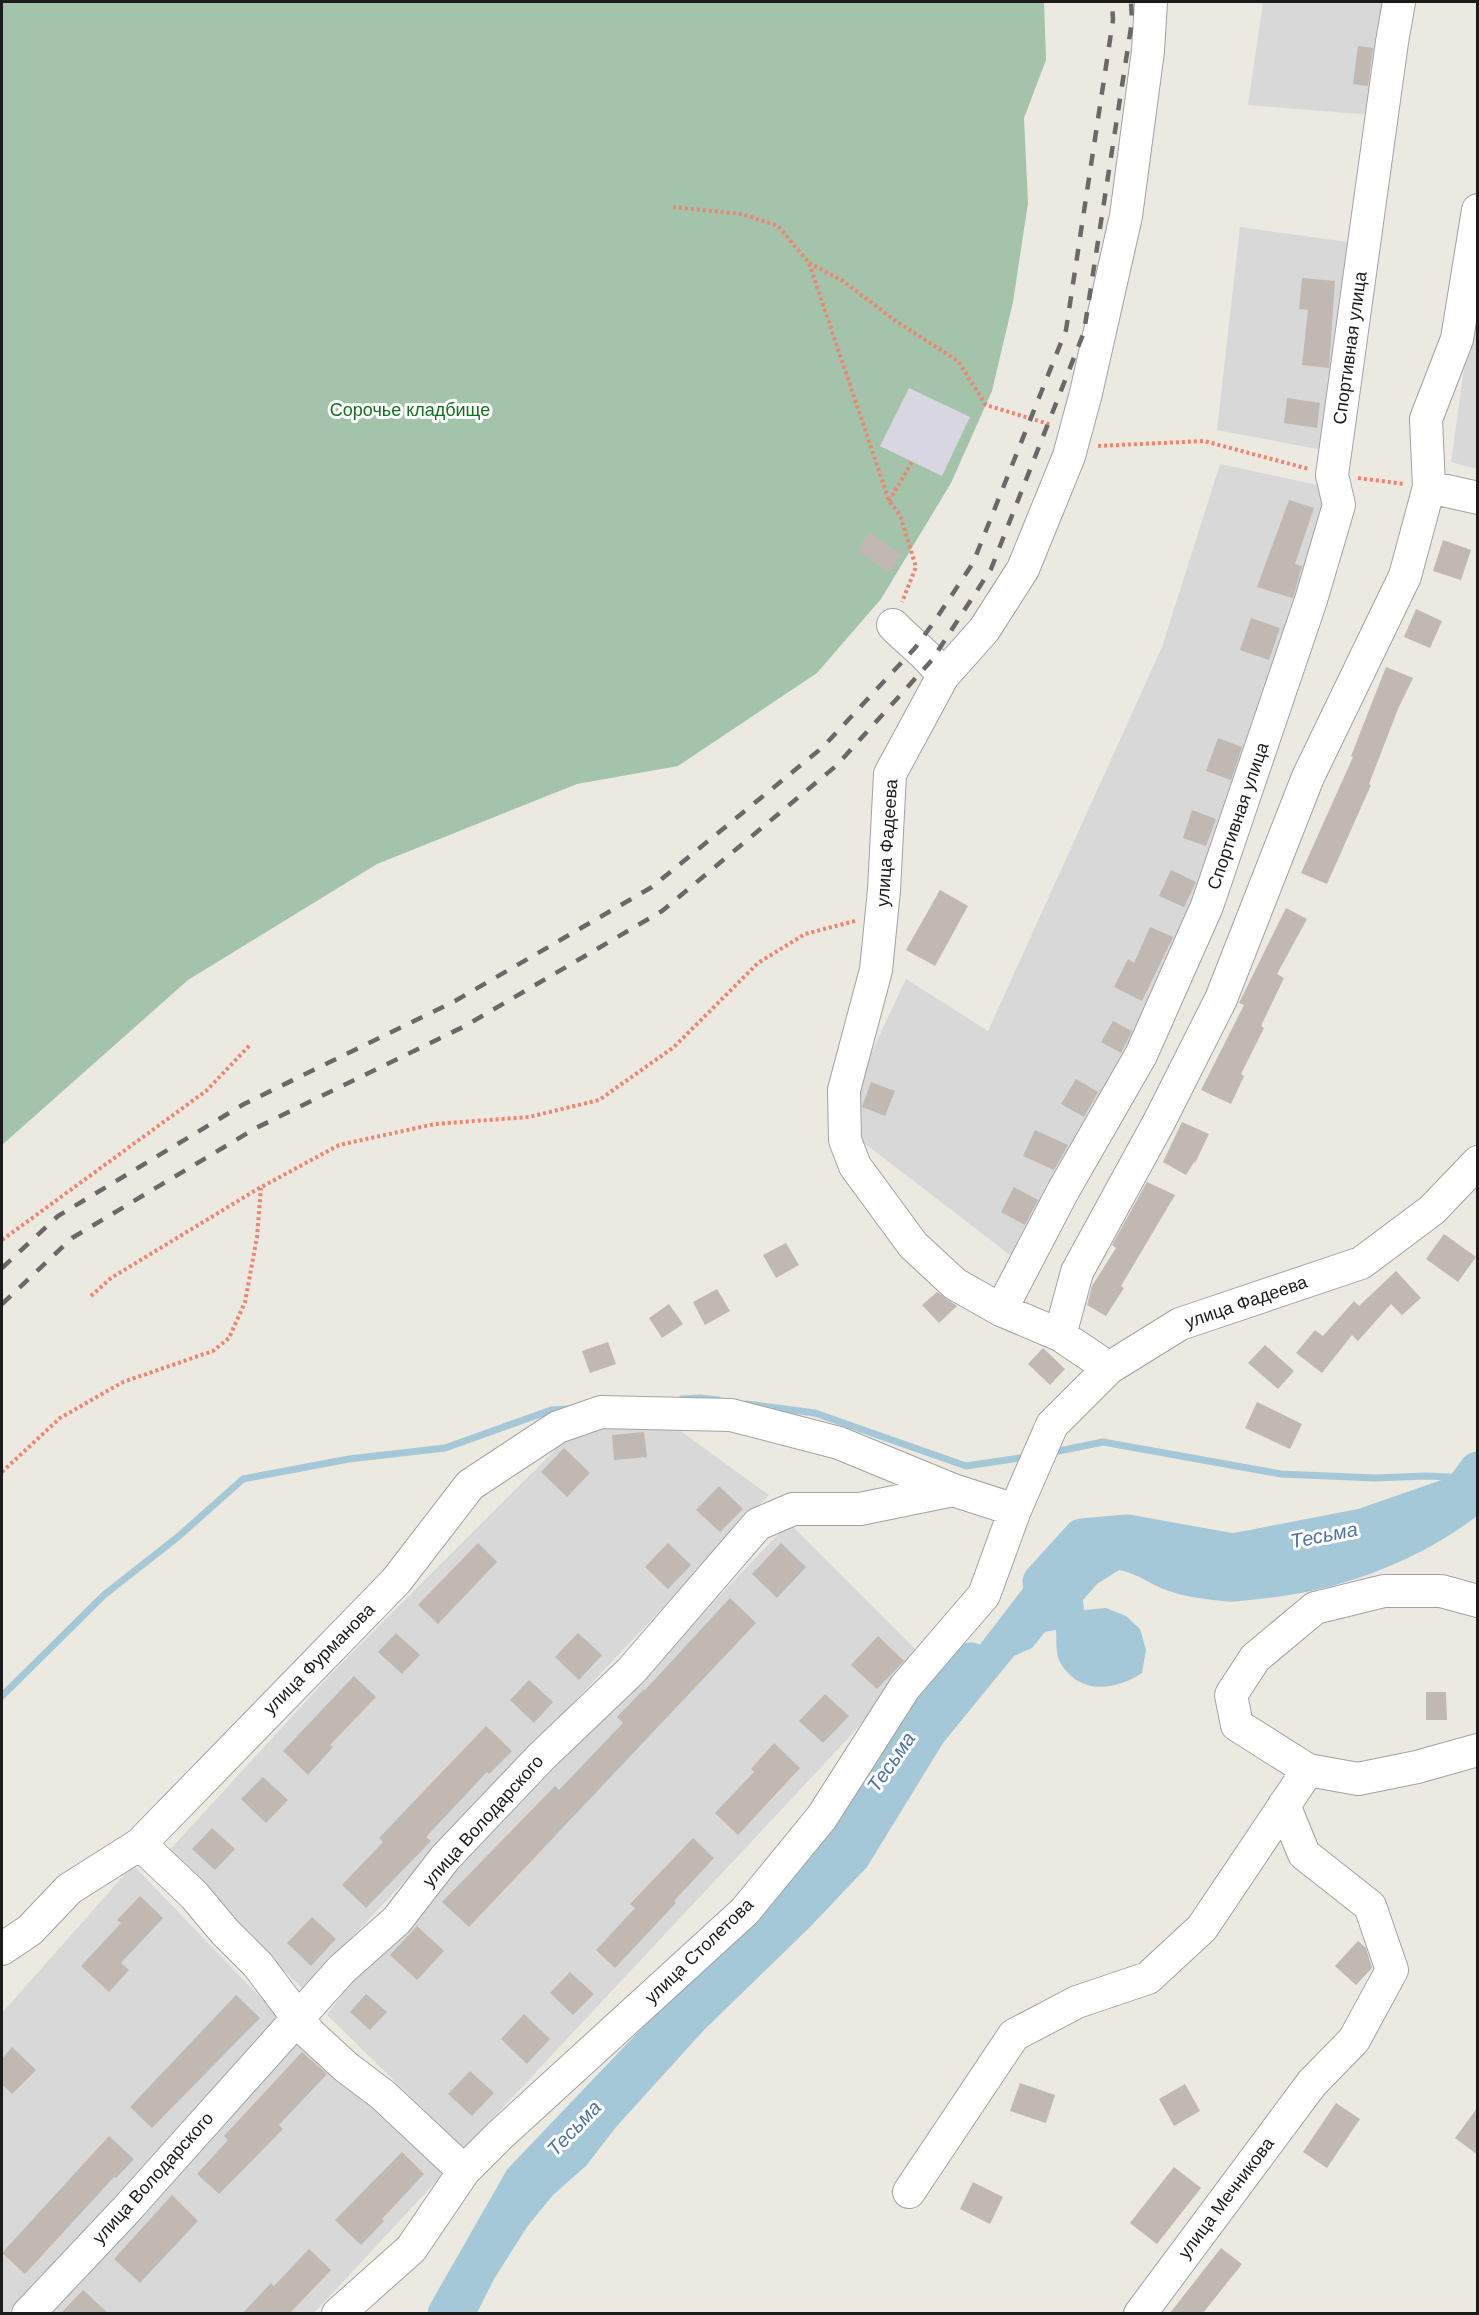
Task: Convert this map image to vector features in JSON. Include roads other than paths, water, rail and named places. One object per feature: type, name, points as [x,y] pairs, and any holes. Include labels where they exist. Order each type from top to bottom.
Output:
[{"type":"street","name":"улица Фадеева","points":[[1001,1310],[955,1284],[913,1245],[855,1166],[844,1140],[844,1090],[876,970],[882,913],[890,774],[943,676],[984,630],[1023,569],[1070,456],[1126,216],[1149,51],[1151,2]]},
{"type":"street","name":"Спортивная улица","points":[[1001,1310],[1063,1191],[1141,1055],[1207,906],[1311,600],[1339,505],[1332,475],[1399,2]]},
{"type":"street","points":[[1060,1335],[1077,1272],[1159,1122],[1221,999],[1308,777],[1405,576],[1429,487],[1426,419],[1457,339],[1478,210]]},
{"type":"street","points":[[1429,487],[1478,498]]},
{"type":"street","points":[[893,625],[915,648],[932,660],[943,676]]},
{"type":"street","name":"улица Фадеева","points":[[1016,1510],[1052,1425],[1109,1368],[1180,1324],[1361,1263],[1432,1210],[1478,1162]]},
{"type":"street","points":[[1001,1310],[1060,1335],[1109,1368]]},
{"type":"street","name":"улица Фурманова","points":[[2,1949],[30,1930],[69,1888],[140,1844],[396,1581],[470,1485],[558,1426],[602,1412],[730,1416],[838,1443],[953,1490]]},
{"type":"street","name":"улица Володарского","points":[[28,2313],[134,2201],[341,1970],[397,1920],[445,1858],[541,1757],[631,1671],[758,1524],[793,1509],[860,1509],[953,1490],[1016,1510]]},
{"type":"street","name":"улица Столетова","points":[[338,2313],[411,2249],[464,2171],[499,2136],[745,1911],[822,1817],[905,1687],[984,1595],[1016,1510]]},
{"type":"street","points":[[1478,1601],[1441,1591],[1384,1591],[1315,1608],[1255,1658],[1231,1695],[1237,1725],[1308,1770],[1358,1779],[1417,1767],[1478,1750]]},
{"type":"street","points":[[909,2192],[1014,2035],[1077,2002],[1148,1978],[1202,1928],[1308,1770]]},
{"type":"street","name":"улица Мечникова","points":[[1140,2313],[1312,2083],[1354,2040],[1392,1970],[1370,1906],[1304,1854],[1284,1805]]},
{"type":"street","points":[[140,1844],[194,1895],[225,1932],[258,1965],[310,2034],[346,2067],[383,2095],[464,2171]]},
{"type":"water","points":[[1477,1474],[1477,1516],[1428,1548],[1374,1573],[1345,1582],[1317,1590],[1231,1602],[1175,1593],[1119,1570],[1097,1584],[1083,1600],[1084,1610],[1106,1608],[1126,1616],[1140,1629],[1146,1650],[1142,1673],[1120,1684],[1109,1686],[1087,1685],[1077,1680],[1068,1673],[1058,1658],[1056,1630],[1045,1632],[1032,1648],[1014,1656],[943,1743],[867,1867],[811,1926],[704,2030],[616,2127],[586,2166],[553,2195],[527,2227],[494,2279],[477,2313],[451,2313],[483,2250],[501,2219],[512,2207],[513,2195],[536,2164],[583,2113],[641,2059],[761,1938],[818,1876],[944,1691],[1045,1560],[1071,1544],[1116,1538],[1177,1559],[1234,1566],[1369,1539],[1425,1511]]},
{"type":"waterway","points":[[682,1399],[718,1400]]},
{"type":"waterway","points":[[747,1404],[815,1413],[966,1466],[1026,1457]]},
{"type":"waterway","points":[[2,1696],[104,1595],[179,1536],[243,1479],[349,1459],[445,1448],[551,1410],[569,1409]]},
{"type":"waterway","points":[[1059,1451],[1103,1442],[1281,1474],[1375,1478],[1426,1476],[1472,1478]]},
{"type":"waterway","name":"Тесьма","points":[[1042,1582],[1082,1538],[1127,1534],[1233,1553],[1363,1528],[1461,1494],[1478,1471]]},
{"type":"waterway","name":"Тесьма","points":[[447,2314],[523,2181],[813,1877],[902,1742],[971,1662]]},
{"type":"railway","points":[[2,1268],[58,1216],[244,1104],[455,1001],[652,887],[823,747],[915,648],[973,563],[1066,330],[1113,20],[1112,2]]},
{"type":"railway","points":[[2,1304],[72,1238],[256,1128],[465,1026],[662,911],[836,766],[932,660],[991,569],[1084,332],[1132,21],[1131,2]]},
{"type":"park label","name":"Сорочье кладбище","points":[[410,410]]}]
